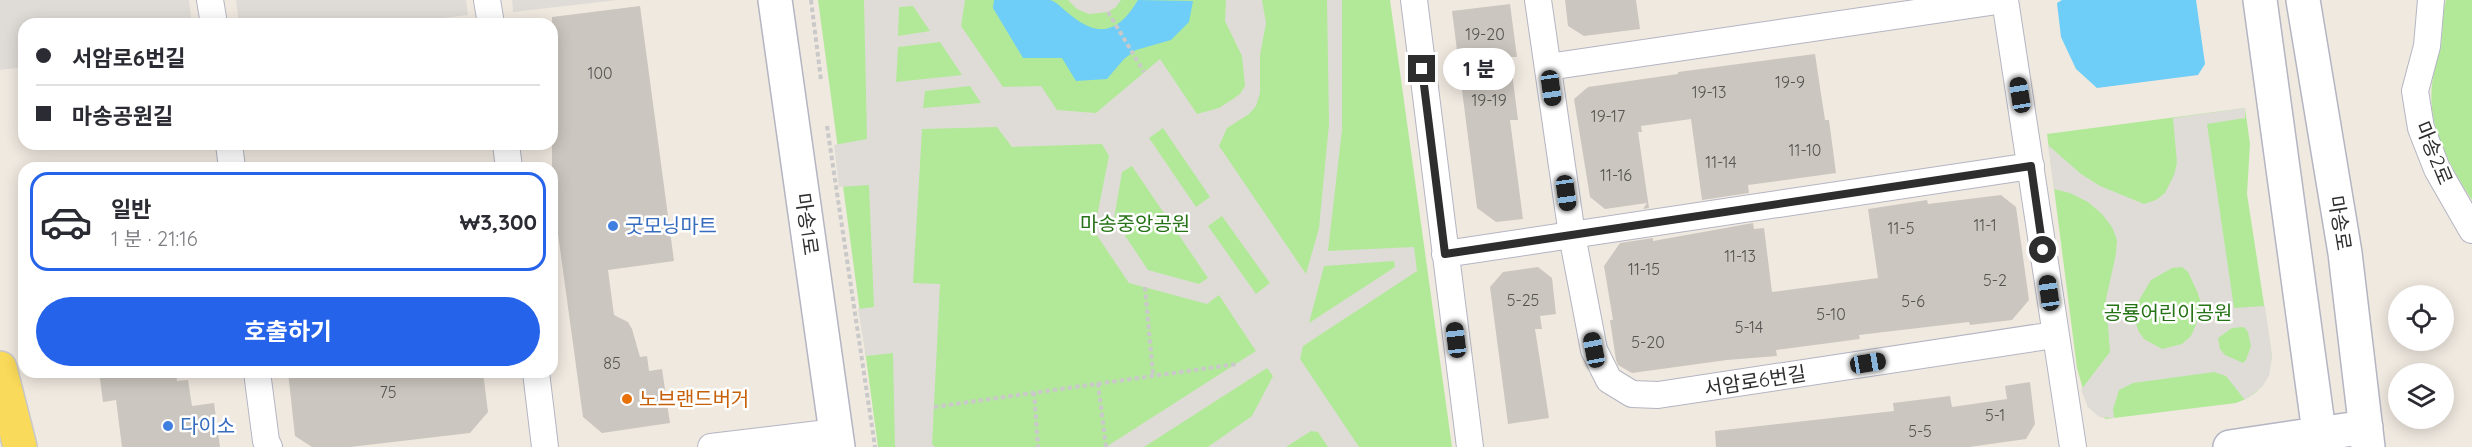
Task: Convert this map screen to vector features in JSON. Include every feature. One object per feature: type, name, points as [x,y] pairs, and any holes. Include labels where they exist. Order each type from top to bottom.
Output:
[{"type":"main road","points":[[0,368],[20,447]]},
{"type":"street","points":[[210,0],[213,18]]},
{"type":"street","points":[[488,0],[490,18]]},
{"type":"street","name":"마송1로","points":[[775,0],[837,439]]},
{"type":"street","points":[[1414,0],[1470,447]]},
{"type":"street","name":"서암로6번길","points":[[1538,0],[1572,235],[1594,350],[1609,380],[1632,394],[1659,395],[2054,335]]},
{"type":"street","points":[[1548,67],[2005,0],[2054,335],[2073,447]]},
{"type":"street","points":[[2260,0],[2320,441]]},
{"type":"street","name":"마송로","points":[[2303,0],[2345,254],[2368,437]]},
{"type":"street","name":"마송2로","points":[[2431,0],[2427,46],[2415,91],[2421,128],[2436,169],[2472,230]]},
{"type":"street","points":[[1445,254],[2031,166]]},
{"type":"street","points":[[258,378],[266,441],[269,447]]},
{"type":"street","points":[[537,378],[545,447]]},
{"type":"street","points":[[2230,447],[2368,437]]},
{"type":"street","points":[[711,447],[837,439]]},
{"type":"path","points":[[811,0],[821,81]]},
{"type":"path","points":[[1108,12],[1144,72]]},
{"type":"path","points":[[826,116],[875,447]]},
{"type":"path","points":[[1145,287],[1153,375]]},
{"type":"path","points":[[934,407],[1237,364]]},
{"type":"path","points":[[1098,383],[1106,447]]},
{"type":"path","points":[[1034,392],[1038,447]]},
{"type":"green space","name":"마송중앙공원","points":[[818,0],[1390,0],[1452,447],[878,447]]},
{"type":"green space","points":[[2446,0],[2472,0],[2472,200],[2440,142],[2432,111],[2433,77],[2441,44]]},
{"type":"green space","name":"공룡어린이공원","points":[[2245,108],[2250,144],[2247,194],[2272,356],[2265,380],[2252,396],[2236,403],[2106,419],[2088,407],[2077,368],[2047,134]]},
{"type":"shaded area","points":[[0,0],[189,0],[191,18],[18,18],[18,68],[0,70]]},
{"type":"shaded area","points":[[236,0],[466,0],[468,15],[443,18],[238,18]]},
{"type":"shaded area","points":[[512,0],[618,0],[513,12]]},
{"type":"shaded area","points":[[864,0],[965,0],[961,26],[1003,87],[1041,86],[1057,110],[1096,113],[1160,59],[1197,114],[1219,108],[1240,94],[1245,86],[1242,56],[1225,21],[1226,0],[1262,0],[1266,23],[1260,55],[1260,93],[1256,106],[1249,114],[1227,128],[1219,146],[1306,274],[1319,228],[1329,124],[1327,0],[1342,0],[1342,129],[1328,251],[1414,247],[1417,271],[1303,346],[1300,359],[1359,447],[1328,447],[1318,432],[1311,431],[1286,447],[1208,447],[1252,416],[1273,376],[1267,368],[1144,447],[1106,447],[1256,351],[1219,295],[1207,304],[1129,283],[1094,231],[1109,156],[1102,144],[1012,147],[997,127],[922,129],[913,283],[940,284],[932,444],[935,447],[895,447],[893,353],[866,356],[858,309],[874,307],[869,185],[839,187],[834,145],[867,139]],"holes":[[[913,6],[930,31],[898,36],[899,7]],[[940,42],[962,75],[896,82],[898,47]],[[970,86],[981,103],[923,108],[925,91]],[[1163,128],[1210,197],[1196,207],[1149,138]],[[1132,166],[1208,278],[1199,284],[1148,270],[1114,219],[1122,172]],[[1222,216],[1270,283],[1256,294],[1208,226]],[[1394,261],[1395,267],[1309,323],[1324,266]]]},
{"type":"shaded area","points":[[1068,0],[1121,0],[1108,12],[1089,14],[1077,9]]},
{"type":"shaded area","points":[[2245,108],[2245,118],[2207,124],[2234,308],[2265,306],[2272,356],[2269,376],[2262,387],[2245,400],[2226,376],[2214,372],[2133,383],[2119,390],[2113,409],[2114,418],[2099,417],[2088,407],[2081,390],[2110,352],[2106,299],[2117,240],[2112,227],[2088,202],[2070,193],[2054,189],[2048,145],[2081,174],[2100,186],[2144,204],[2156,200],[2165,193],[2174,175],[2177,163],[2173,118]],"holes":[[[2182,267],[2188,272],[2197,291],[2201,303],[2200,315],[2191,336],[2182,344],[2162,349],[2144,339],[2139,332],[2134,319],[2135,307],[2151,280],[2172,268]],[[2244,327],[2248,332],[2251,346],[2243,363],[2225,355],[2220,349],[2218,338],[2232,328]]]},
{"type":"water","points":[[994,0],[1050,0],[1079,21],[1098,29],[1107,29],[1123,20],[1138,0],[1193,1],[1189,22],[1171,40],[1136,50],[1124,59],[1107,79],[1076,81],[1062,58],[1023,58],[993,8]]},
{"type":"water","points":[[2062,0],[2196,0],[2205,64],[2198,75],[2097,88],[2076,69],[2061,37],[2057,3]]},
{"type":"building","points":[[1565,0],[1636,0],[1640,29],[1584,36],[1568,26]]},
{"type":"building","points":[[1510,4],[1517,57],[1510,57],[1518,120],[1510,120],[1523,219],[1496,222],[1477,208],[1452,11]]},
{"type":"building","points":[[640,6],[674,261],[608,270],[614,315],[628,322],[640,357],[647,356],[649,371],[662,369],[670,423],[602,433],[583,417],[558,234],[558,162],[552,162],[552,150],[558,150],[558,18],[552,17]]},
{"type":"building","points":[[1815,54],[1825,120],[1829,120],[1836,173],[1748,185],[1749,193],[1702,200],[1691,119],[1641,126],[1642,132],[1638,132],[1649,208],[1643,209],[1647,203],[1605,209],[1590,197],[1574,99],[1588,87],[1678,74],[1678,72]]},
{"type":"building","points":[[2001,195],[2016,207],[2029,300],[2012,320],[1970,325],[1969,322],[1859,335],[1860,339],[1776,350],[1777,356],[1727,360],[1632,373],[1618,365],[1604,266],[1620,243],[1653,238],[1653,241],[1753,223],[1754,229],[1764,228],[1772,292],[1878,278],[1868,209],[1927,200],[1928,204]]},
{"type":"building","points":[[1538,267],[1552,278],[1556,314],[1540,316],[1542,329],[1535,329],[1549,418],[1508,424],[1490,287],[1503,272]]},
{"type":"building","name":"다이소","points":[[100,378],[188,380],[192,406],[214,403],[220,447],[122,447],[116,400],[103,402]]},
{"type":"building","points":[[289,378],[484,378],[488,412],[470,433],[350,447],[312,447],[295,436]]},
{"type":"building","points":[[2030,382],[2035,424],[2026,439],[1969,447],[1716,447],[1715,431],[1894,411],[1893,403],[1950,396],[1952,407],[2007,399],[2005,386]]},
{"type":"place","name":"굿모닝마트","points":[[613,226]]},
{"type":"place","name":"노브랜드버거","points":[[627,399]]},
{"type":"place","name":"다이소","points":[[168,426]]},
{"type":"route","points":[[1422,69],[1445,254],[2031,166],[2043,250]]}]
